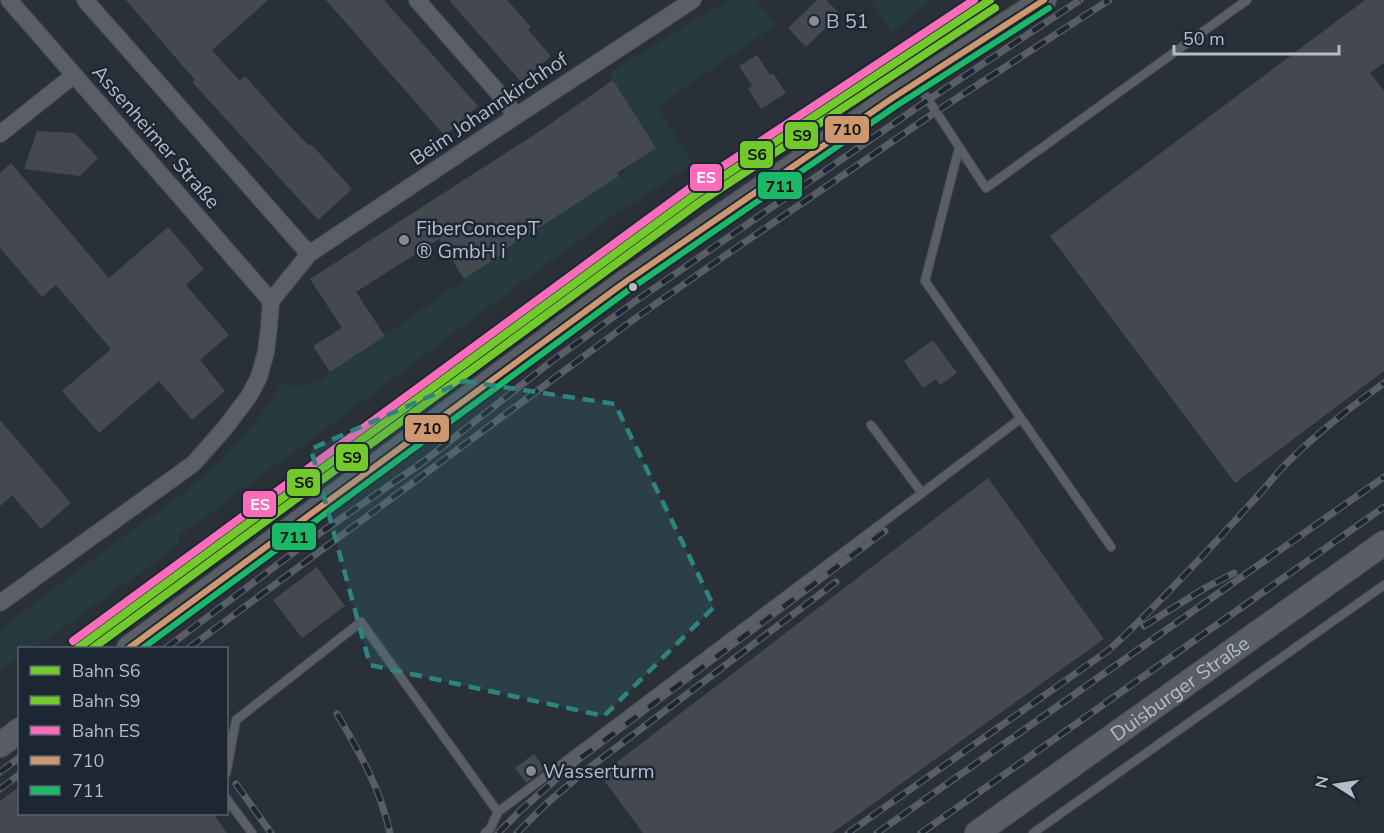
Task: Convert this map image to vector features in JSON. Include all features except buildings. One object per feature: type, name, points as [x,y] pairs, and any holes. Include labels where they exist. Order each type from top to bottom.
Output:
[{"type":"street","name":"Assenheimer Straße","points":[[9,0],[271,301]]},
{"type":"street","name":"Assenheimer Straße","points":[[85,0],[309,254]]},
{"type":"street","points":[[417,0],[516,116]]},
{"type":"street","name":"Beim Johannkirchhof","points":[[271,301],[309,254],[693,0]]},
{"type":"street","points":[[130,647],[621,285],[885,102],[1044,0]]},
{"type":"street","points":[[0,134],[74,75]]},
{"type":"street","points":[[0,603],[193,464],[225,428],[249,396],[259,377],[266,352],[271,301]]},
{"type":"street","name":"Duisburger Straße","points":[[976,833],[1384,543]]},
{"type":"street","points":[[0,745],[18,732]]},
{"type":"lane","points":[[916,83],[943,120],[986,188],[1247,0]]},
{"type":"lane","points":[[959,148],[925,281],[1111,547]]},
{"type":"lane","points":[[485,833],[490,829],[498,812],[1020,419]]},
{"type":"lane","points":[[871,425],[922,493]]},
{"type":"lane","points":[[1033,833],[1384,585]]},
{"type":"lane","points":[[228,764],[237,720],[361,622],[498,812]]},
{"type":"lane","points":[[228,801],[252,833]]},
{"type":"highlighted area","points":[[464,381],[615,404],[714,607],[604,716],[370,665],[311,449]]},
{"type":"green space","points":[[727,0],[756,0],[776,25],[657,106],[693,164],[618,211],[180,535],[178,546],[35,647],[18,647],[18,659],[0,672],[0,629],[192,486],[224,459],[258,418],[282,384],[303,387],[323,378],[523,238],[619,176],[635,161],[656,148],[609,73]]},
{"type":"green space","points":[[871,0],[932,0],[892,32]]},
{"type":"railway","points":[[167,647],[313,538],[423,462],[552,361],[637,300],[928,100],[1080,0]]},
{"type":"railway","points":[[190,647],[637,317],[937,111],[1109,0]]},
{"type":"railway","points":[[848,833],[1109,650],[1182,577],[1294,456],[1331,423],[1384,383]]},
{"type":"railway","points":[[877,833],[1384,477]]},
{"type":"railway","points":[[921,833],[1384,507]]},
{"type":"railway","points":[[498,833],[578,760],[885,531]]},
{"type":"railway","points":[[1144,626],[1234,573]]},
{"type":"railway","points":[[517,833],[546,804],[585,771],[836,582]]},
{"type":"railway","points":[[337,714],[375,786],[390,833]]},
{"type":"railway","points":[[0,772],[18,758]]},
{"type":"railway","points":[[0,789],[18,776]]},
{"type":"railway","points":[[236,784],[271,833]]},
{"type":"rail line","name":"ES","points":[[73,641],[690,188],[974,0]]},
{"type":"rail line","name":"S6","points":[[79,647],[695,195],[990,0]]},
{"type":"rail line","name":"S9","points":[[94,647],[700,202],[995,8]]},
{"type":"transit line","name":"710","points":[[130,647],[621,285],[891,99],[1044,0]]},
{"type":"transit line","name":"711","points":[[144,647],[626,292],[896,106],[1049,8]]},
{"type":"place","name":"B 51","points":[[814,21]]},
{"type":"place","name":"FiberConcepT ® GmbH i","points":[[404,240]]},
{"type":"place","name":"Wasserturm","points":[[531,771]]}]
